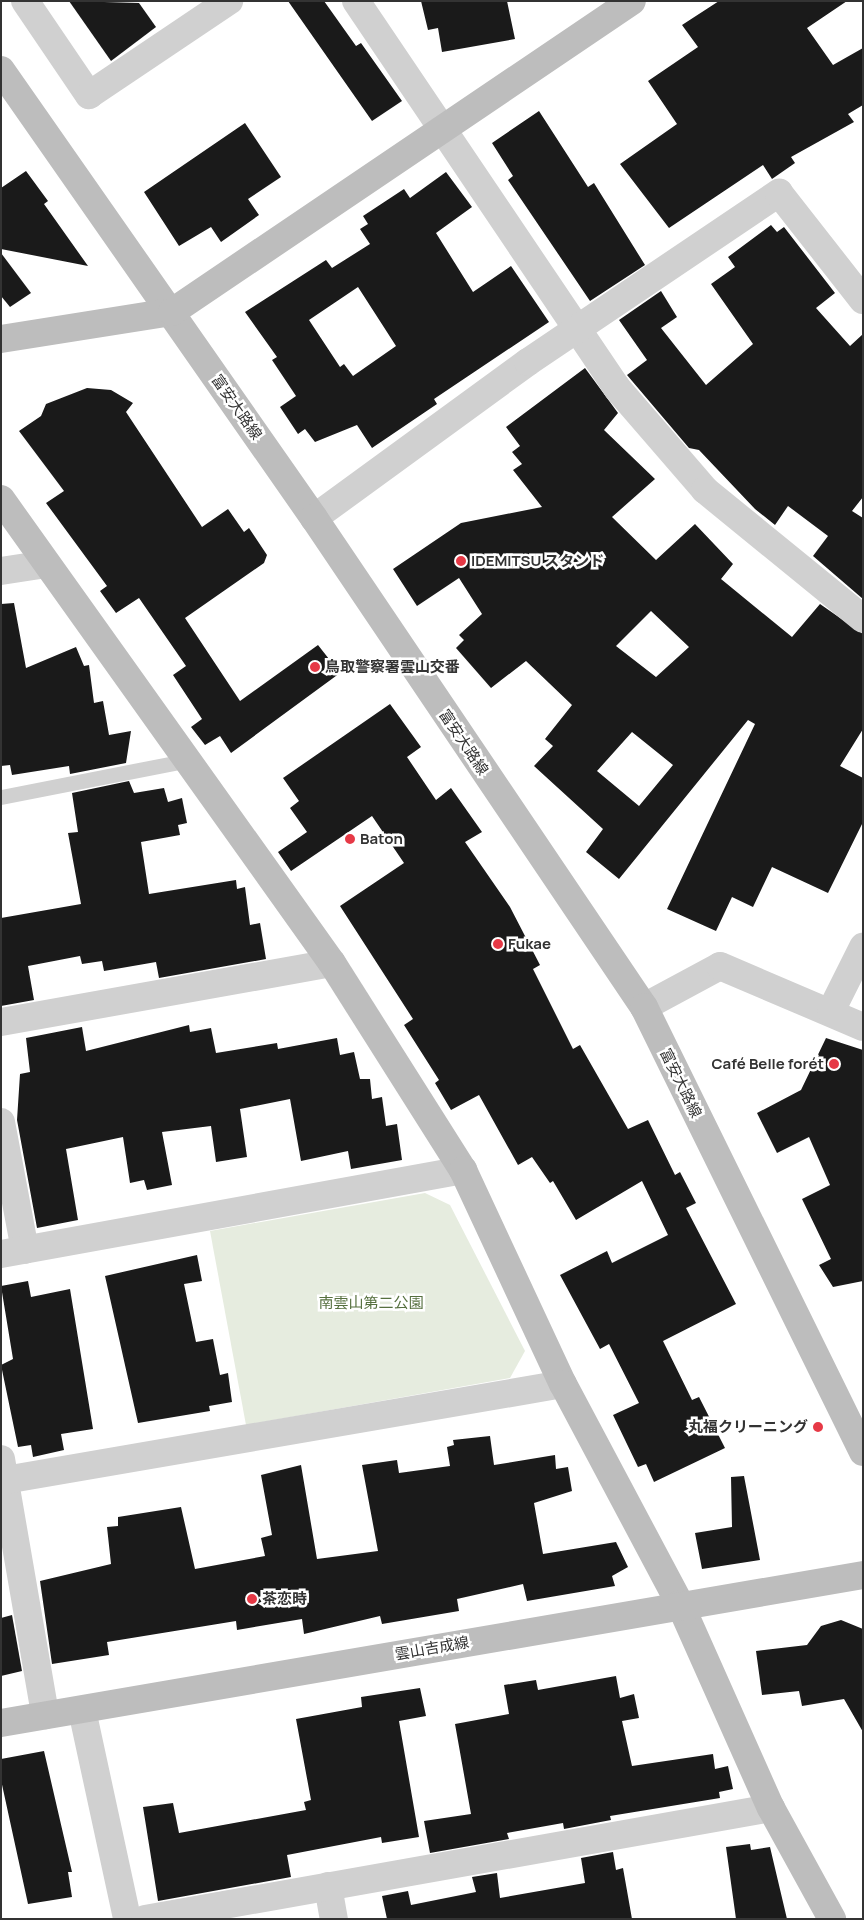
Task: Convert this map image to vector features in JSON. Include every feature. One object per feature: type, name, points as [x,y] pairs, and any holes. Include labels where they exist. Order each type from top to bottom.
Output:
[{"type":"street","points":[[24,1],[89,94],[229,1]]},
{"type":"street","points":[[356,1],[580,328],[617,388],[705,490],[863,618]]},
{"type":"street","points":[[1,339],[172,312],[632,1]]},
{"type":"street","name":"富安大路線","points":[[1,70],[172,312],[314,518],[644,1006],[863,1452]]},
{"type":"street","points":[[314,518],[580,328],[780,193],[863,300]]},
{"type":"street","points":[[1,499],[184,761],[216,794],[332,962],[463,1170],[563,1384],[680,1604],[771,1808],[832,1919]]},
{"type":"street","points":[[1,571],[46,564]]},
{"type":"street","points":[[831,1011],[863,947]]},
{"type":"street","points":[[1,1022],[332,962]]},
{"type":"street","points":[[644,1006],[720,966],[831,1011],[863,1027]]},
{"type":"street","points":[[1,1122],[13,1252],[463,1170]]},
{"type":"street","points":[[45,1715],[3,1470],[563,1384]]},
{"type":"street","name":"雲山吉成線","points":[[1,1722],[82,1710],[680,1604],[863,1575]]},
{"type":"street","points":[[82,1710],[127,1919]]},
{"type":"street","points":[[145,1919],[771,1808]]},
{"type":"street","points":[[328,1886],[334,1919]]},
{"type":"lane","points":[[1,797],[184,761]]},
{"type":"green space","name":"南雲山第二公園","points":[[425,1193],[450,1205],[525,1351],[510,1378],[246,1425],[210,1231]]},
{"type":"building","points":[[69,1],[139,3],[156,27],[111,61]]},
{"type":"building","points":[[288,1],[324,1],[356,46],[361,43],[402,101],[372,121]]},
{"type":"building","points":[[421,1],[507,1],[515,39],[442,52],[438,28],[428,30]]},
{"type":"building","points":[[719,1],[847,1],[807,28],[833,65],[863,48],[863,105],[848,114],[854,122],[791,157],[795,163],[772,179],[763,165],[669,228],[620,164],[677,124],[648,81],[698,47],[682,25]]},
{"type":"building","points":[[539,111],[588,187],[594,183],[645,265],[590,301],[508,180],[513,176],[492,143]]},
{"type":"building","points":[[245,123],[281,177],[248,199],[259,215],[221,242],[211,227],[179,246],[144,192]]},
{"type":"building","points":[[26,171],[48,201],[44,204],[88,266],[1,249],[1,188]]},
{"type":"building","points":[[446,172],[472,207],[436,233],[473,292],[511,266],[549,322],[434,399],[437,404],[372,448],[357,425],[315,442],[305,429],[298,434],[280,407],[296,396],[272,360],[277,357],[245,312],[326,260],[332,268],[370,244],[360,229],[368,224],[363,216],[404,189],[410,198]],"holes":[[[358,287],[396,346],[353,376],[344,364],[340,367],[309,320]]]},
{"type":"building","points":[[771,225],[777,232],[784,227],[835,293],[816,308],[850,346],[863,334],[863,497],[852,511],[863,518],[863,599],[813,556],[828,536],[788,506],[775,525],[755,509],[699,450],[689,448],[627,375],[647,360],[619,320],[661,291],[677,317],[661,328],[706,385],[753,344],[711,284],[735,267],[728,257]]},
{"type":"building","points":[[1,253],[31,293],[10,307],[1,296]]},
{"type":"building","points":[[585,368],[618,413],[604,430],[655,479],[612,517],[656,560],[695,524],[733,564],[721,579],[792,637],[820,604],[863,634],[863,729],[840,766],[863,778],[863,822],[828,893],[772,867],[753,907],[732,897],[716,931],[667,909],[755,724],[748,720],[619,879],[586,852],[603,829],[534,766],[553,746],[545,739],[572,705],[526,661],[491,688],[456,648],[464,640],[459,635],[482,614],[459,578],[417,606],[393,569],[461,523],[542,507],[513,470],[522,464],[512,452],[520,446],[506,427]],"holes":[[[651,611],[689,647],[656,677],[616,646]],[[632,732],[673,765],[639,806],[597,771]]]},
{"type":"building","points":[[87,388],[111,390],[133,403],[126,412],[202,527],[228,509],[244,532],[249,528],[267,555],[264,563],[185,618],[240,701],[318,645],[340,673],[231,753],[220,736],[205,745],[191,727],[202,719],[173,675],[186,666],[139,598],[116,613],[100,591],[107,586],[46,503],[64,491],[19,431],[41,416],[46,404]]},
{"type":"building","points":[[14,603],[26,668],[76,647],[84,666],[89,665],[94,703],[103,701],[109,735],[131,731],[126,763],[70,774],[69,766],[12,775],[10,765],[1,766],[1,604]]},
{"type":"building","points":[[390,704],[421,747],[407,757],[436,800],[451,788],[482,832],[465,842],[510,907],[540,965],[533,969],[573,1049],[580,1045],[628,1129],[648,1120],[675,1175],[680,1172],[696,1203],[686,1208],[736,1304],[663,1341],[692,1400],[699,1397],[725,1448],[654,1482],[646,1464],[638,1467],[613,1415],[639,1403],[609,1344],[600,1349],[560,1275],[607,1251],[612,1263],[668,1235],[642,1181],[576,1220],[553,1181],[550,1183],[532,1157],[518,1165],[479,1095],[451,1110],[435,1083],[439,1080],[404,1025],[413,1019],[340,906],[404,863],[372,816],[291,871],[278,852],[307,832],[290,808],[299,801],[283,778]]},
{"type":"building","points":[[129,781],[134,793],[164,788],[168,802],[182,798],[187,823],[178,825],[180,835],[141,842],[149,894],[236,880],[237,889],[245,887],[250,925],[260,923],[266,959],[159,978],[156,962],[104,971],[102,961],[82,964],[80,956],[28,966],[34,1000],[1,1006],[1,918],[81,904],[68,833],[78,832],[72,793]]},
{"type":"building","points":[[189,1025],[190,1032],[211,1028],[216,1053],[277,1043],[278,1049],[337,1038],[340,1055],[354,1052],[360,1079],[370,1079],[372,1099],[382,1097],[386,1126],[397,1124],[402,1160],[351,1169],[348,1151],[301,1161],[290,1099],[240,1109],[247,1157],[216,1162],[211,1126],[162,1132],[172,1185],[147,1190],[144,1180],[130,1183],[123,1137],[66,1149],[78,1220],[37,1228],[17,1120],[20,1074],[30,1072],[26,1038],[82,1027],[86,1051]]},
{"type":"building","points":[[826,1038],[863,1050],[863,1281],[833,1287],[819,1265],[831,1259],[802,1199],[830,1185],[809,1137],[777,1153],[757,1113],[801,1090]]},
{"type":"building","points":[[197,1255],[202,1281],[184,1284],[196,1342],[213,1339],[220,1375],[228,1373],[232,1402],[209,1406],[210,1411],[138,1423],[105,1276]]},
{"type":"building","points":[[28,1281],[31,1297],[70,1289],[93,1429],[61,1434],[64,1450],[33,1457],[31,1445],[18,1447],[1,1365],[13,1359],[1,1286]]},
{"type":"building","points":[[490,1436],[494,1465],[555,1455],[556,1469],[568,1467],[572,1491],[534,1503],[543,1554],[616,1542],[628,1567],[612,1576],[615,1586],[527,1601],[523,1584],[457,1599],[459,1611],[382,1624],[380,1616],[304,1634],[302,1619],[237,1630],[236,1621],[107,1642],[109,1655],[52,1664],[40,1581],[111,1564],[107,1527],[118,1526],[118,1517],[181,1507],[195,1569],[265,1556],[261,1538],[272,1535],[261,1475],[301,1465],[317,1559],[378,1551],[362,1465],[397,1460],[399,1473],[450,1466],[447,1447],[454,1445],[453,1440]]},
{"type":"building","points":[[744,1476],[760,1560],[702,1569],[695,1533],[732,1527],[731,1477]]},
{"type":"building","points":[[12,1615],[22,1671],[1,1676],[1,1618]]},
{"type":"building","points":[[841,1620],[863,1629],[863,1732],[844,1699],[802,1706],[799,1691],[762,1695],[756,1651],[807,1645],[821,1626]]},
{"type":"building","points":[[616,1676],[620,1698],[634,1694],[639,1718],[622,1721],[632,1766],[713,1754],[715,1769],[728,1766],[733,1789],[719,1792],[720,1798],[610,1816],[611,1820],[564,1829],[563,1823],[507,1833],[509,1839],[430,1853],[424,1821],[471,1814],[455,1724],[509,1714],[504,1685],[536,1680],[538,1690]]},
{"type":"building","points":[[420,1688],[426,1716],[399,1721],[419,1837],[382,1843],[381,1837],[287,1855],[291,1877],[158,1901],[143,1807],[173,1803],[179,1833],[306,1810],[304,1802],[311,1800],[296,1719],[362,1707],[361,1697]]},
{"type":"building","points":[[44,1751],[72,1872],[68,1872],[72,1897],[28,1904],[1,1780],[1,1759]]},
{"type":"building","points":[[750,1844],[751,1850],[770,1847],[787,1919],[736,1919],[726,1847]]},
{"type":"building","points":[[613,1852],[616,1870],[623,1868],[632,1919],[387,1919],[382,1896],[408,1891],[411,1905],[476,1892],[472,1877],[497,1873],[500,1898],[585,1883],[581,1858]]},
{"type":"place","name":"IDEMITSU スタンド","points":[[461,561]]},
{"type":"place","name":"鳥取警察署雲山交番","points":[[315,667]]},
{"type":"place","name":"Baton","points":[[350,839]]},
{"type":"place","name":"Fukae","points":[[498,944]]},
{"type":"place","name":"Café Belle forét","points":[[834,1064]]},
{"type":"place","name":"丸福クリーニング","points":[[818,1427]]},
{"type":"place","name":"茶恋時","points":[[252,1599]]}]
